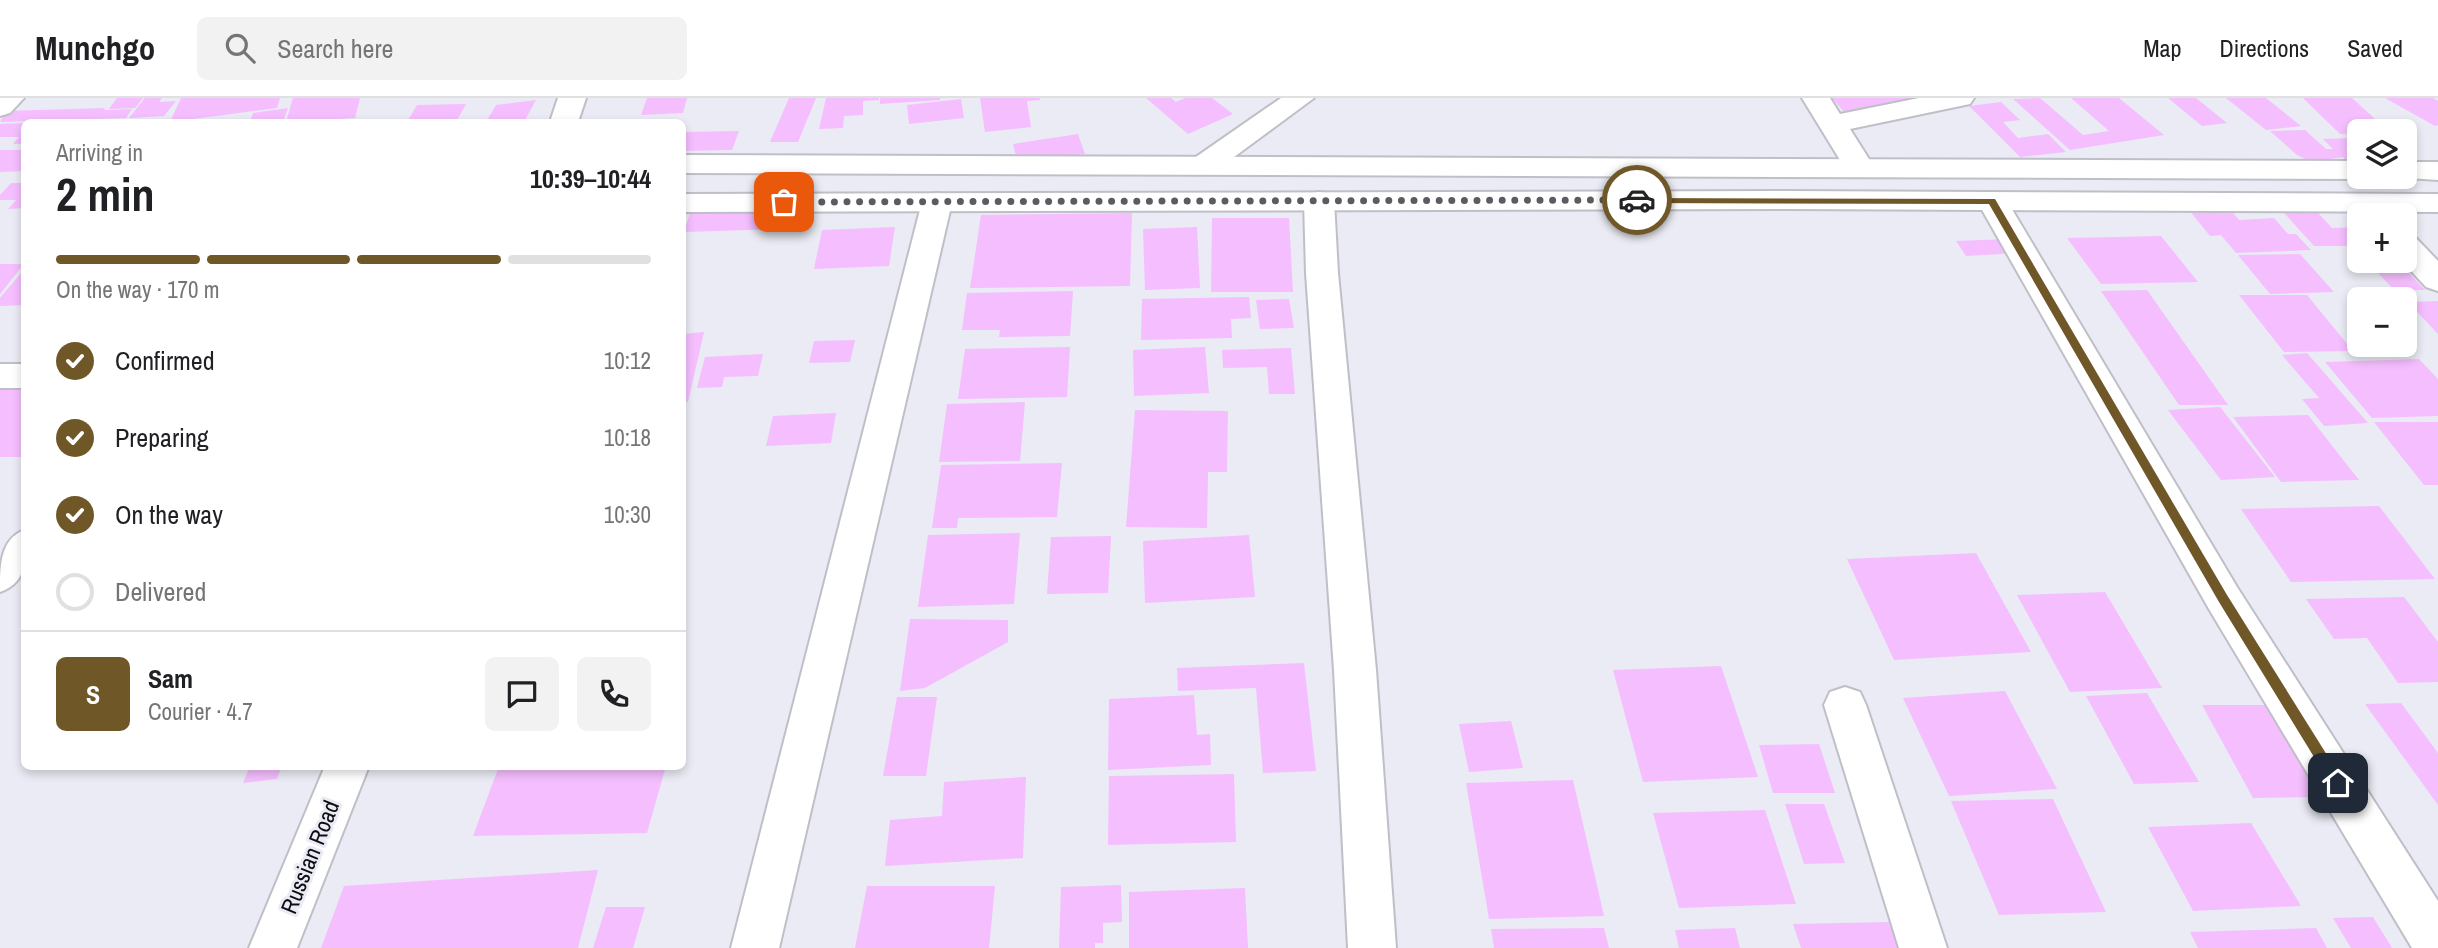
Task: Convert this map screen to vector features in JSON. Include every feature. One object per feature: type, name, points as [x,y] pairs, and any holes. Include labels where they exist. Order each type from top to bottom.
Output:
[{"type":"main road","points":[[0,107],[10,98]]},
{"type":"main road","points":[[565,119],[572,98]]},
{"type":"main road","points":[[1204,165],[1300,98]]},
{"type":"main road","points":[[1816,98],[1835,124],[1859,167]]},
{"type":"main road","points":[[1835,124],[1960,98]]},
{"type":"main road","points":[[686,164],[2347,170]]},
{"type":"main road","points":[[1320,201],[1322,273],[1355,670],[1371,948]]},
{"type":"main road","points":[[1992,201],[2223,598],[2438,946]]},
{"type":"main road","points":[[686,202],[1992,201],[2347,208]]},
{"type":"main road","points":[[755,948],[937,202]]},
{"type":"main road","points":[[2417,205],[2438,203]]},
{"type":"main road","points":[[2417,258],[2438,281]]},
{"type":"main road","points":[[0,376],[21,376]]},
{"type":"main road","points":[[0,576],[21,549]]},
{"type":"main road","points":[[1845,705],[1923,948]]},
{"type":"main road","name":"Russian Road","points":[[273,948],[345,770]]},
{"type":"building","points":[[117,98],[143,98],[135,108],[109,109]]},
{"type":"building","points":[[145,98],[162,98],[159,102],[176,101],[164,116],[129,118]]},
{"type":"building","points":[[181,98],[280,98],[277,108],[193,119],[171,119]]},
{"type":"building","points":[[293,98],[360,98],[355,118],[287,119]]},
{"type":"building","points":[[647,98],[687,98],[683,113],[641,115]]},
{"type":"building","points":[[789,98],[816,98],[798,142],[770,142]]},
{"type":"building","points":[[826,98],[879,100],[863,101],[863,115],[844,116],[843,128],[819,129]]},
{"type":"building","points":[[880,98],[940,98],[940,100],[880,104]]},
{"type":"building","points":[[980,98],[1040,100],[1027,101],[1031,127],[985,132]]},
{"type":"building","points":[[1146,98],[1171,98],[1176,102],[1185,98],[1212,98],[1233,114],[1188,134]]},
{"type":"building","points":[[1832,98],[1937,98],[1940,101],[1845,113]]},
{"type":"building","points":[[2040,98],[2083,135],[2109,131],[2071,98],[2119,98],[2164,135],[2070,150],[2013,99]]},
{"type":"building","points":[[2168,98],[2196,98],[2227,123],[2202,126]]},
{"type":"building","points":[[2226,98],[2266,98],[2301,126],[2266,130]]},
{"type":"building","points":[[2303,98],[2352,98],[2375,119],[2347,119],[2347,134],[2340,134]]},
{"type":"building","points":[[2385,98],[2433,98],[2438,101],[2438,125],[2435,126]]},
{"type":"building","points":[[961,99],[964,118],[909,124],[907,105]]},
{"type":"building","points":[[536,100],[526,119],[488,119],[496,105]]},
{"type":"building","points":[[2001,102],[2020,120],[2003,122],[2018,138],[2048,134],[2066,152],[2020,157],[1969,106]]},
{"type":"building","points":[[466,104],[458,119],[409,119],[417,105]]},
{"type":"building","points":[[288,108],[284,119],[251,119],[253,113]]},
{"type":"building","points":[[132,109],[126,118],[21,119],[21,121],[0,122],[6,111]]},
{"type":"building","points":[[21,123],[21,144],[13,144],[19,137],[0,137],[0,124]]},
{"type":"building","points":[[2305,130],[2326,149],[2333,149],[2323,139],[2347,138],[2347,161],[2343,157],[2312,162],[2297,155],[2270,131]]},
{"type":"building","points":[[739,131],[732,150],[686,151],[686,132]]},
{"type":"building","points":[[1078,134],[1085,154],[1018,164],[1013,144]]},
{"type":"building","points":[[0,150],[21,150],[21,171],[0,172]]},
{"type":"building","points":[[11,183],[21,183],[21,208],[8,209],[16,200],[0,200],[0,195]]},
{"type":"building","points":[[2225,203],[2239,220],[2274,218],[2288,234],[2296,234],[2311,250],[2236,253],[2221,235],[2210,236],[2185,205]]},
{"type":"building","points":[[2310,204],[2332,228],[2347,227],[2347,246],[2314,246],[2277,205]]},
{"type":"building","points":[[787,206],[781,229],[686,232],[691,210]]},
{"type":"building","points":[[1132,213],[1130,286],[970,288],[981,215]]},
{"type":"building","points":[[1212,218],[1289,218],[1293,292],[1211,292]]},
{"type":"building","points":[[895,227],[889,266],[814,269],[822,230]]},
{"type":"building","points":[[1197,227],[1200,288],[1145,290],[1143,229]]},
{"type":"building","points":[[2161,236],[2198,282],[2101,284],[2067,238]]},
{"type":"building","points":[[2008,239],[2018,253],[1966,256],[1956,241]]},
{"type":"building","points":[[2300,254],[2334,292],[2270,294],[2238,255]]},
{"type":"building","points":[[0,264],[21,264],[21,268],[0,294]]},
{"type":"building","points":[[21,273],[21,305],[0,306],[0,298]]},
{"type":"building","points":[[2378,273],[2409,273],[2425,290],[2417,290],[2417,287],[2391,287]]},
{"type":"building","points":[[2147,290],[2228,405],[2179,405],[2101,291]]},
{"type":"building","points":[[1073,291],[1070,336],[999,337],[1000,330],[962,330],[967,293]]},
{"type":"building","points":[[2239,295],[2307,295],[2347,344],[2347,351],[2284,352]]},
{"type":"building","points":[[1249,297],[1251,318],[1231,319],[1232,338],[1141,340],[1142,299]]},
{"type":"building","points":[[1289,299],[1294,328],[1260,329],[1256,300]]},
{"type":"building","points":[[2438,301],[2438,334],[2417,312],[2417,302]]},
{"type":"building","points":[[704,332],[688,402],[686,402],[686,334]]},
{"type":"building","points":[[855,340],[850,362],[809,363],[814,341]]},
{"type":"building","points":[[1070,347],[1067,397],[958,399],[965,349]]},
{"type":"building","points":[[1205,347],[1209,393],[1134,396],[1133,350]]},
{"type":"building","points":[[1291,348],[1295,394],[1269,394],[1267,367],[1223,368],[1222,350]]},
{"type":"building","points":[[2307,353],[2368,423],[2324,426],[2302,399],[2319,398],[2282,355]]},
{"type":"building","points":[[763,354],[758,376],[724,377],[722,387],[697,388],[705,357]]},
{"type":"building","points":[[2419,359],[2438,379],[2438,416],[2372,418],[2325,362]]},
{"type":"building","points":[[0,388],[21,388],[21,457],[0,457]]},
{"type":"building","points":[[1025,402],[1020,461],[939,462],[947,404]]},
{"type":"building","points":[[2220,407],[2275,477],[2221,480],[2168,410]]},
{"type":"building","points":[[1135,410],[1228,411],[1227,472],[1208,472],[1207,528],[1126,527]]},
{"type":"building","points":[[836,413],[831,443],[766,446],[773,416]]},
{"type":"building","points":[[2308,415],[2359,480],[2281,482],[2233,417]]},
{"type":"building","points":[[2374,422],[2438,422],[2438,485],[2424,485]]},
{"type":"building","points":[[1062,463],[1057,517],[958,518],[957,528],[932,528],[941,465]]},
{"type":"building","points":[[2379,506],[2435,579],[2291,582],[2241,509]]},
{"type":"building","points":[[1020,533],[1014,604],[918,607],[928,535]]},
{"type":"building","points":[[1249,535],[1255,597],[1145,603],[1143,541]]},
{"type":"building","points":[[1111,536],[1108,593],[1047,594],[1051,537]]},
{"type":"building","points":[[1976,553],[2031,652],[1894,660],[1847,559]]},
{"type":"building","points":[[2105,592],[2162,688],[2070,692],[2017,595]]},
{"type":"building","points":[[2404,597],[2438,642],[2438,682],[2398,683],[2367,638],[2334,639],[2306,599]]},
{"type":"building","points":[[910,619],[1008,620],[1008,642],[925,688],[900,691]]},
{"type":"building","points":[[1304,663],[1316,771],[1263,773],[1256,688],[1178,691],[1177,668]]},
{"type":"building","points":[[1721,666],[1758,777],[1643,782],[1613,670]]},
{"type":"building","points":[[2005,691],[2057,789],[1949,796],[1903,698]]},
{"type":"building","points":[[2147,693],[2199,782],[2134,784],[2086,696]]},
{"type":"building","points":[[1194,695],[1197,735],[1210,734],[1211,765],[1108,770],[1109,699]]},
{"type":"building","points":[[897,697],[937,697],[926,776],[883,776]]},
{"type":"building","points":[[2401,703],[2438,753],[2438,805],[2365,704]]},
{"type":"building","points":[[2202,705],[2271,705],[2326,797],[2253,798]]},
{"type":"building","points":[[1511,721],[1523,768],[1469,772],[1459,724]]},
{"type":"building","points":[[1819,744],[1835,793],[1773,793],[1759,745]]},
{"type":"building","points":[[248,770],[280,770],[277,779],[243,783]]},
{"type":"building","points":[[498,770],[665,770],[647,833],[473,836]]},
{"type":"building","points":[[1234,774],[1236,842],[1108,845],[1109,776]]},
{"type":"building","points":[[1026,777],[1023,858],[885,866],[890,820],[942,816],[944,782]]},
{"type":"building","points":[[1573,780],[1604,916],[1489,919],[1466,783]]},
{"type":"building","points":[[2053,799],[2106,912],[1999,915],[1951,801]]},
{"type":"building","points":[[1785,804],[1824,804],[1845,863],[1804,864]]},
{"type":"building","points":[[1765,810],[1796,904],[1679,908],[1653,813]]},
{"type":"building","points":[[2251,823],[2301,906],[2193,911],[2148,827]]},
{"type":"building","points":[[598,870],[578,948],[321,948],[344,886]]},
{"type":"building","points":[[1121,885],[1122,922],[1103,923],[1103,943],[1095,943],[1095,948],[1059,948],[1061,887]]},
{"type":"building","points":[[867,886],[995,886],[989,948],[855,948]]},
{"type":"building","points":[[1245,888],[1248,948],[1129,948],[1129,892]]},
{"type":"building","points":[[606,907],[645,907],[633,948],[593,948]]},
{"type":"building","points":[[2373,917],[2392,948],[2351,948],[2333,918]]},
{"type":"building","points":[[1889,922],[1899,948],[1801,948],[1793,924]]},
{"type":"building","points":[[1604,928],[1609,948],[1494,948],[1491,929]]},
{"type":"building","points":[[1735,928],[1740,948],[1679,948],[1675,930]]},
{"type":"building","points":[[2316,928],[2327,948],[2198,948],[2190,932]]},
{"type":"way so far","points":[[784,202],[1637,200]]},
{"type":"route","points":[[1637,200],[1992,201],[2223,598],[2338,783]]}]
